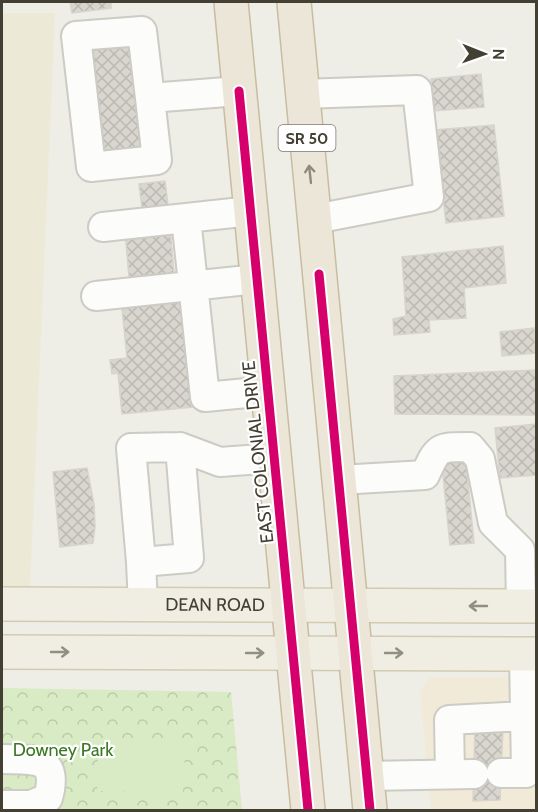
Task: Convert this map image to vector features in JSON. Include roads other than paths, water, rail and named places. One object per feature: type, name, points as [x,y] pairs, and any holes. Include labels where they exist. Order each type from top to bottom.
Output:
[{"type":"highway","name":"EAST COLONIAL DRIVE","points":[[231,2],[308,810]]},
{"type":"highway","name":"SR 50","points":[[294,2],[370,810]]},
{"type":"main road","name":"DEAN ROAD","points":[[2,604],[529,606]]},
{"type":"main road","points":[[2,652],[530,654]]},
{"type":"lane","points":[[142,31],[150,98],[157,160],[91,167],[76,36],[142,31]]},
{"type":"lane","points":[[303,94],[417,90],[429,197],[315,219]]},
{"type":"lane","points":[[150,98],[238,91]]},
{"type":"lane","points":[[103,226],[251,211]]},
{"type":"lane","points":[[186,218],[195,285],[205,397],[268,391]]},
{"type":"lane","points":[[96,296],[257,279]]},
{"type":"lane","points":[[143,605],[131,448],[180,447],[220,462],[275,458]]},
{"type":"lane","points":[[141,562],[189,558],[180,447]]},
{"type":"lane","points":[[339,480],[425,475],[435,453],[445,447],[470,447],[480,459],[493,523],[520,550],[529,606]]},
{"type":"lane","points":[[366,776],[526,773],[526,716],[530,654]]},
{"type":"lane","points":[[475,774],[449,720],[526,716]]},
{"type":"lane","points":[[2,759],[36,759],[44,764],[51,773],[52,785],[48,798],[32,805],[2,805]]},
{"type":"park label","name":"Downey Park","points":[[63,750]]}]
